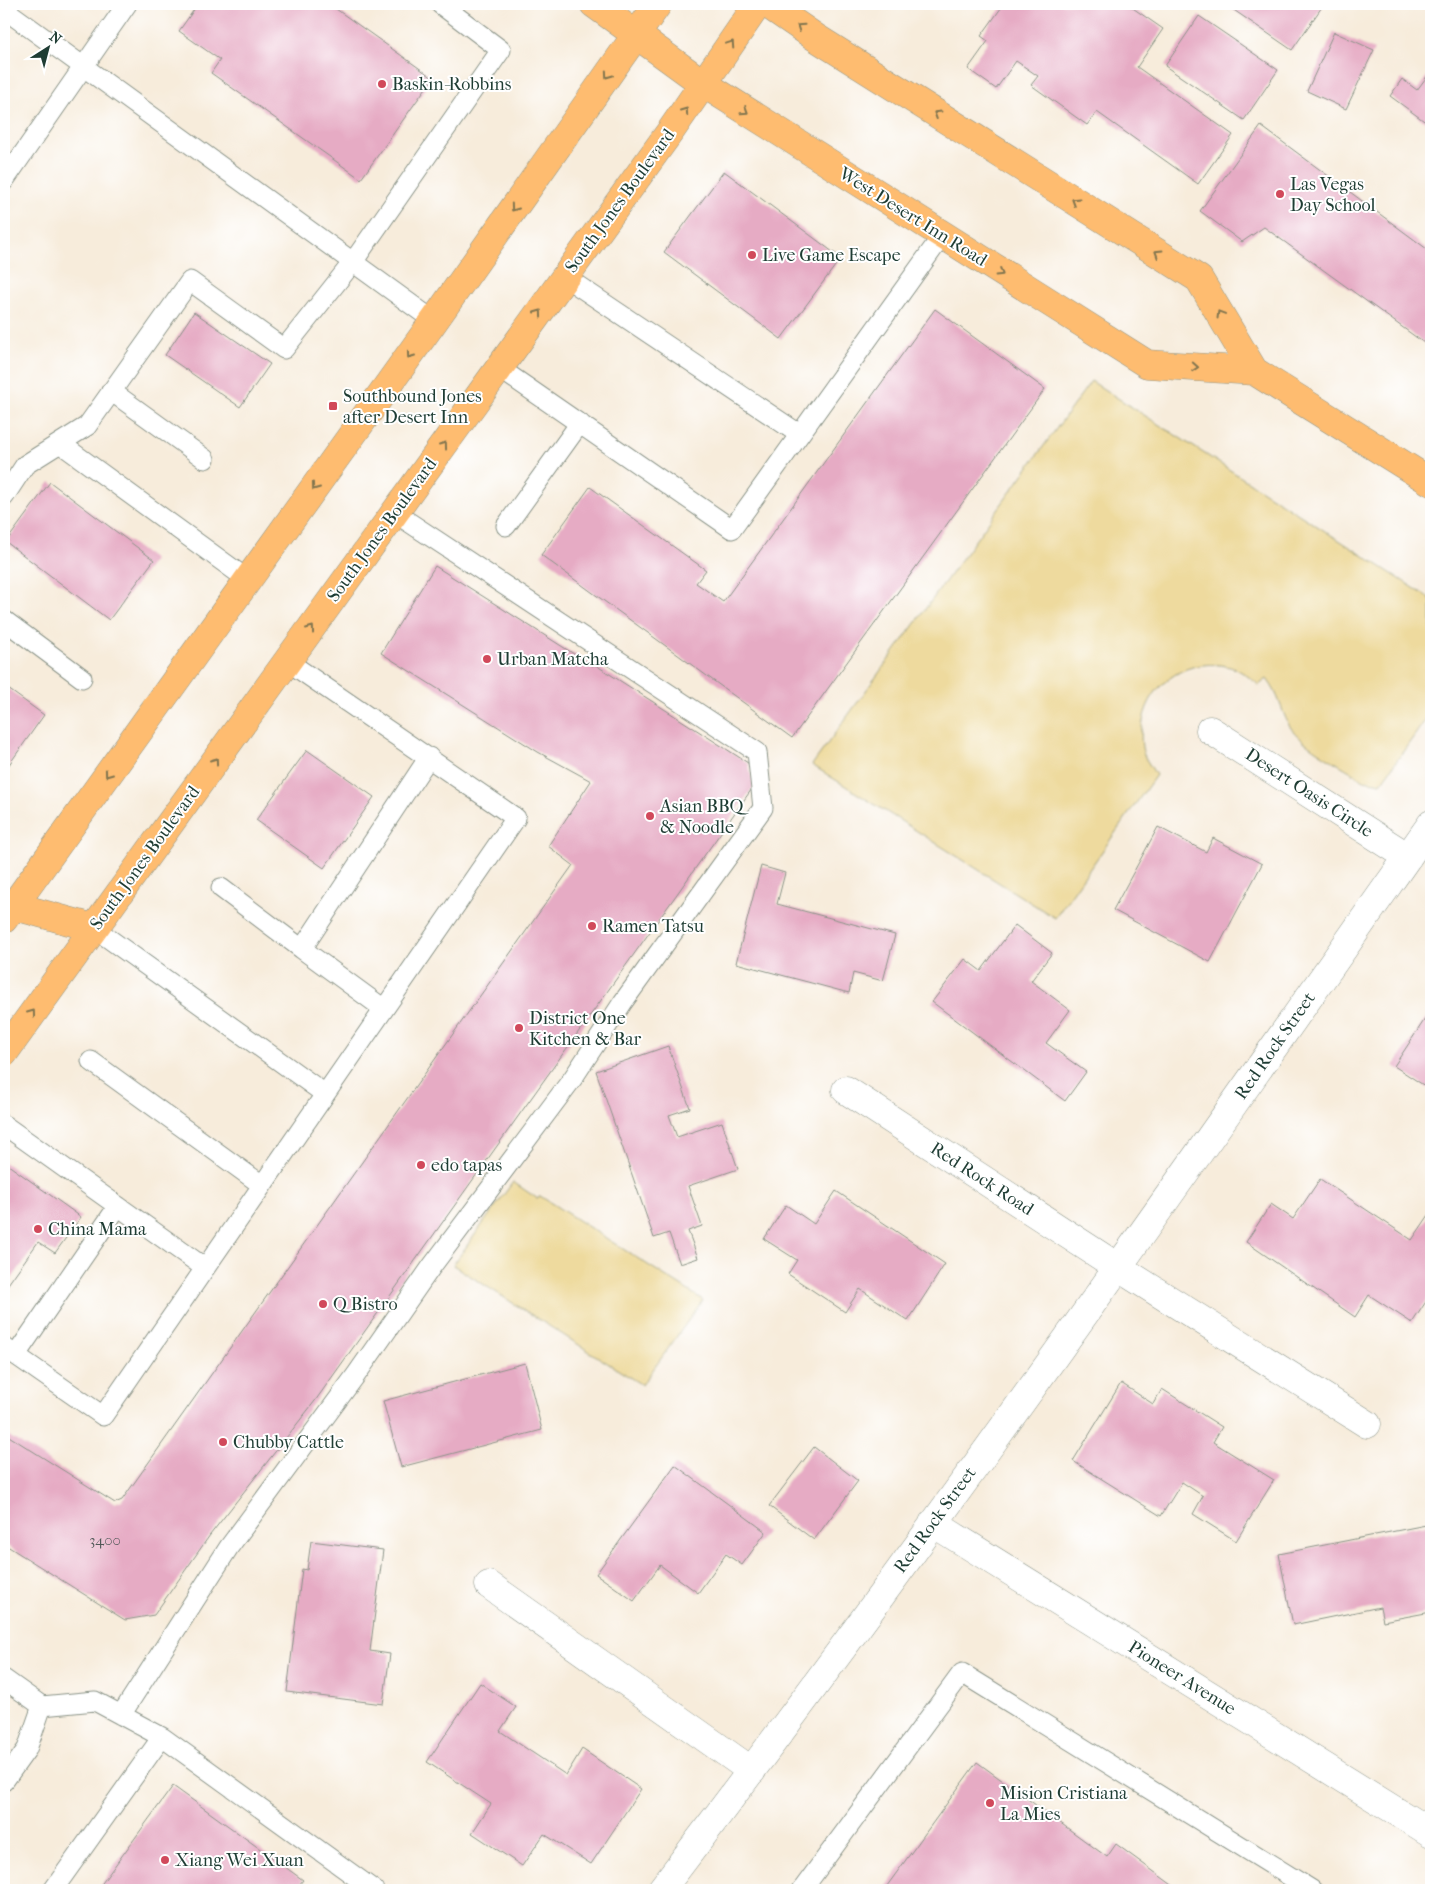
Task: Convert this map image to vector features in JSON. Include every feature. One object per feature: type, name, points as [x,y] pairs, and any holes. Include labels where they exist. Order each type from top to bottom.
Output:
[{"type":"main road","name":"West Desert Inn Road","points":[[594,4],[704,84],[1147,364],[1254,371]]},
{"type":"main road","points":[[94,928],[9,913],[434,321],[658,4]]},
{"type":"main road","name":"South Jones Boulevard","points":[[4,1053],[500,368],[704,84],[758,4]]},
{"type":"main road","name":"West Desert Inn Road","points":[[767,4],[823,42],[1199,279],[1254,371],[1431,482]]},
{"type":"street","name":"Desert Oasis Circle","points":[[1210,730],[1408,857]]},
{"type":"street","name":"Red Rock Street","points":[[662,1890],[752,1771],[1119,1268],[1431,824]]},
{"type":"street","name":"Red Rock Road","points":[[846,1090],[1119,1268]]},
{"type":"street","points":[[1119,1268],[1367,1424]]},
{"type":"street","name":"Pioneer Avenue","points":[[933,1522],[1431,1834]]},
{"type":"street","points":[[489,1586],[752,1771]]},
{"type":"lane","points":[[4,181],[82,66],[127,4]]},
{"type":"lane","points":[[4,497],[25,465],[87,426],[110,391],[190,282],[284,350],[353,262],[501,50],[440,4]]},
{"type":"lane","points":[[4,9],[434,321]]},
{"type":"lane","points":[[500,368],[732,529],[942,236]]},
{"type":"lane","points":[[565,277],[799,434]]},
{"type":"lane","points":[[110,391],[205,460]]},
{"type":"lane","points":[[506,526],[580,423]]},
{"type":"lane","points":[[61,444],[248,580]]},
{"type":"lane","points":[[121,1715],[229,1547],[356,1375],[432,1266],[573,1078],[623,1002],[763,808],[757,752],[395,513]]},
{"type":"lane","points":[[4,620],[82,678]]},
{"type":"lane","points":[[118,1206],[10,1351],[103,1416],[516,818],[287,661]]},
{"type":"lane","points":[[302,949],[429,757]]},
{"type":"lane","points":[[221,888],[384,1009]]},
{"type":"lane","points":[[94,928],[325,1094]]},
{"type":"lane","points":[[91,1061],[262,1185]]},
{"type":"lane","points":[[4,1125],[205,1268]]},
{"type":"lane","points":[[802,1890],[962,1673],[1312,1890]]},
{"type":"lane","points":[[4,1679],[42,1706],[95,1701],[162,1737],[374,1890]]},
{"type":"lane","points":[[4,1781],[27,1749],[42,1706]]},
{"type":"lane","points":[[53,1890],[162,1737]]},
{"type":"sand","points":[[1091,381],[1431,599],[1431,712],[1381,783],[1364,780],[1313,748],[1295,733],[1289,725],[1275,691],[1267,679],[1259,685],[1238,670],[1215,665],[1201,665],[1174,675],[1163,683],[1154,694],[1147,707],[1143,721],[1141,738],[1143,751],[1156,775],[1055,918],[812,765]]},
{"type":"sand","points":[[513,1182],[538,1199],[540,1196],[703,1300],[642,1385],[453,1265]]},
{"type":"building","points":[[198,4],[329,4],[433,78],[361,179],[211,73],[220,60],[179,31]]},
{"type":"building","points":[[1004,4],[1127,4],[1163,29],[1137,67],[1233,135],[1198,184],[1097,112],[1087,125],[1031,85],[1038,76],[1016,61],[996,89],[968,69],[988,41],[981,36]]},
{"type":"building","points":[[1225,4],[1324,4],[1292,50]]},
{"type":"building","points":[[1418,4],[1431,4],[1431,8]]},
{"type":"building","points":[[1431,12],[1431,30],[1427,29]]},
{"type":"building","points":[[1199,16],[1278,70],[1244,120],[1165,66]]},
{"type":"building","points":[[1334,32],[1374,50],[1346,109],[1307,91]]},
{"type":"building","points":[[1431,71],[1431,126],[1390,96],[1402,79],[1417,90]]},
{"type":"building","points":[[1261,126],[1431,252],[1431,348],[1264,227],[1242,242],[1200,211]]},
{"type":"building","name":"Live Game Escape","points":[[724,171],[841,258],[781,339],[664,252]]},
{"type":"building","points":[[935,309],[1045,389],[792,738],[541,555],[590,487],[706,570],[696,583],[723,602]]},
{"type":"building","points":[[194,312],[270,364],[240,407],[165,355]]},
{"type":"building","points":[[50,482],[154,560],[109,620],[6,542]]},
{"type":"building","points":[[435,566],[593,666],[594,664],[748,763],[754,786],[315,1401],[210,1535],[154,1615],[125,1620],[4,1544],[4,1433],[115,1503],[122,1500],[573,865],[548,846],[591,781],[538,752],[381,653]]},
{"type":"building","points":[[4,686],[44,715],[8,766],[4,763]]},
{"type":"building","points":[[307,750],[374,797],[324,868],[256,820]]},
{"type":"building","points":[[1158,827],[1206,852],[1213,838],[1262,864],[1210,962],[1113,910]]},
{"type":"building","points":[[761,866],[785,873],[777,904],[895,935],[883,981],[853,973],[849,993],[736,963]]},
{"type":"building","points":[[1015,925],[1052,953],[1031,981],[1070,1010],[1046,1043],[1086,1072],[1065,1101],[932,1002],[965,959],[981,971]]},
{"type":"building","points":[[1431,1010],[1431,1090],[1394,1066]]},
{"type":"building","points":[[668,1046],[690,1108],[669,1115],[677,1137],[722,1122],[738,1169],[688,1186],[702,1226],[688,1231],[698,1258],[680,1264],[669,1233],[654,1238],[596,1071]]},
{"type":"building","name":"China Mama","points":[[4,1162],[81,1217],[55,1253],[38,1242],[6,1287],[4,1285]]},
{"type":"building","points":[[1320,1179],[1412,1240],[1429,1215],[1431,1216],[1431,1294],[1412,1323],[1369,1295],[1355,1317],[1246,1242],[1271,1204],[1293,1219]]},
{"type":"building","points":[[836,1191],[945,1264],[908,1321],[860,1289],[845,1312],[788,1274],[797,1260],[764,1239],[786,1205],[814,1224]]},
{"type":"building","points":[[525,1363],[542,1430],[401,1467],[383,1401]]},
{"type":"building","points":[[1121,1383],[1153,1404],[1162,1389],[1222,1427],[1213,1442],[1274,1480],[1236,1541],[1193,1514],[1203,1496],[1182,1482],[1161,1516],[1073,1461]]},
{"type":"building","points":[[814,1447],[858,1481],[814,1540],[769,1506]]},
{"type":"building","points":[[675,1465],[766,1532],[742,1565],[726,1554],[698,1593],[660,1565],[634,1601],[596,1574]]},
{"type":"building","points":[[1431,1524],[1431,1612],[1383,1621],[1380,1607],[1293,1625],[1279,1554]]},
{"type":"building","points":[[311,1541],[383,1550],[370,1651],[390,1654],[383,1704],[287,1692],[302,1569],[307,1570]]},
{"type":"building","points":[[480,1683],[516,1707],[500,1731],[566,1775],[582,1749],[641,1789],[591,1864],[544,1834],[522,1866],[472,1833],[491,1804],[427,1762]]},
{"type":"building","name":"Mision Cristiana La Mies","points":[[977,1762],[1107,1857],[1116,1844],[1179,1890],[884,1890]]},
{"type":"building","name":"Xiang Wei Xuan","points":[[173,1786],[303,1880],[295,1890],[97,1890]]},
{"type":"place","name":"Baskin-Robbins","points":[[382,84]]},
{"type":"place","name":"Las Vegas Day School","points":[[1280,194]]},
{"type":"place","name":"Live Game Escape","points":[[752,255]]},
{"type":"place","name":"Southbound Jones after Desert Inn","points":[[333,406]]},
{"type":"place","name":"Urban Matcha","points":[[487,659]]},
{"type":"place","name":"Asian BBQ & Noodle","points":[[650,816]]},
{"type":"place","name":"Ramen Tatsu","points":[[592,926]]},
{"type":"place","name":"District One Kitchen & Bar","points":[[519,1028]]},
{"type":"place","name":"edo tapas","points":[[421,1165]]},
{"type":"place","name":"China Mama","points":[[38,1229]]},
{"type":"place","name":"Q Bistro","points":[[323,1304]]},
{"type":"place","name":"Chubby Cattle","points":[[223,1442]]},
{"type":"place","name":"Mision Cristiana La Mies","points":[[990,1803]]},
{"type":"place","name":"Xiang Wei Xuan","points":[[165,1860]]}]
